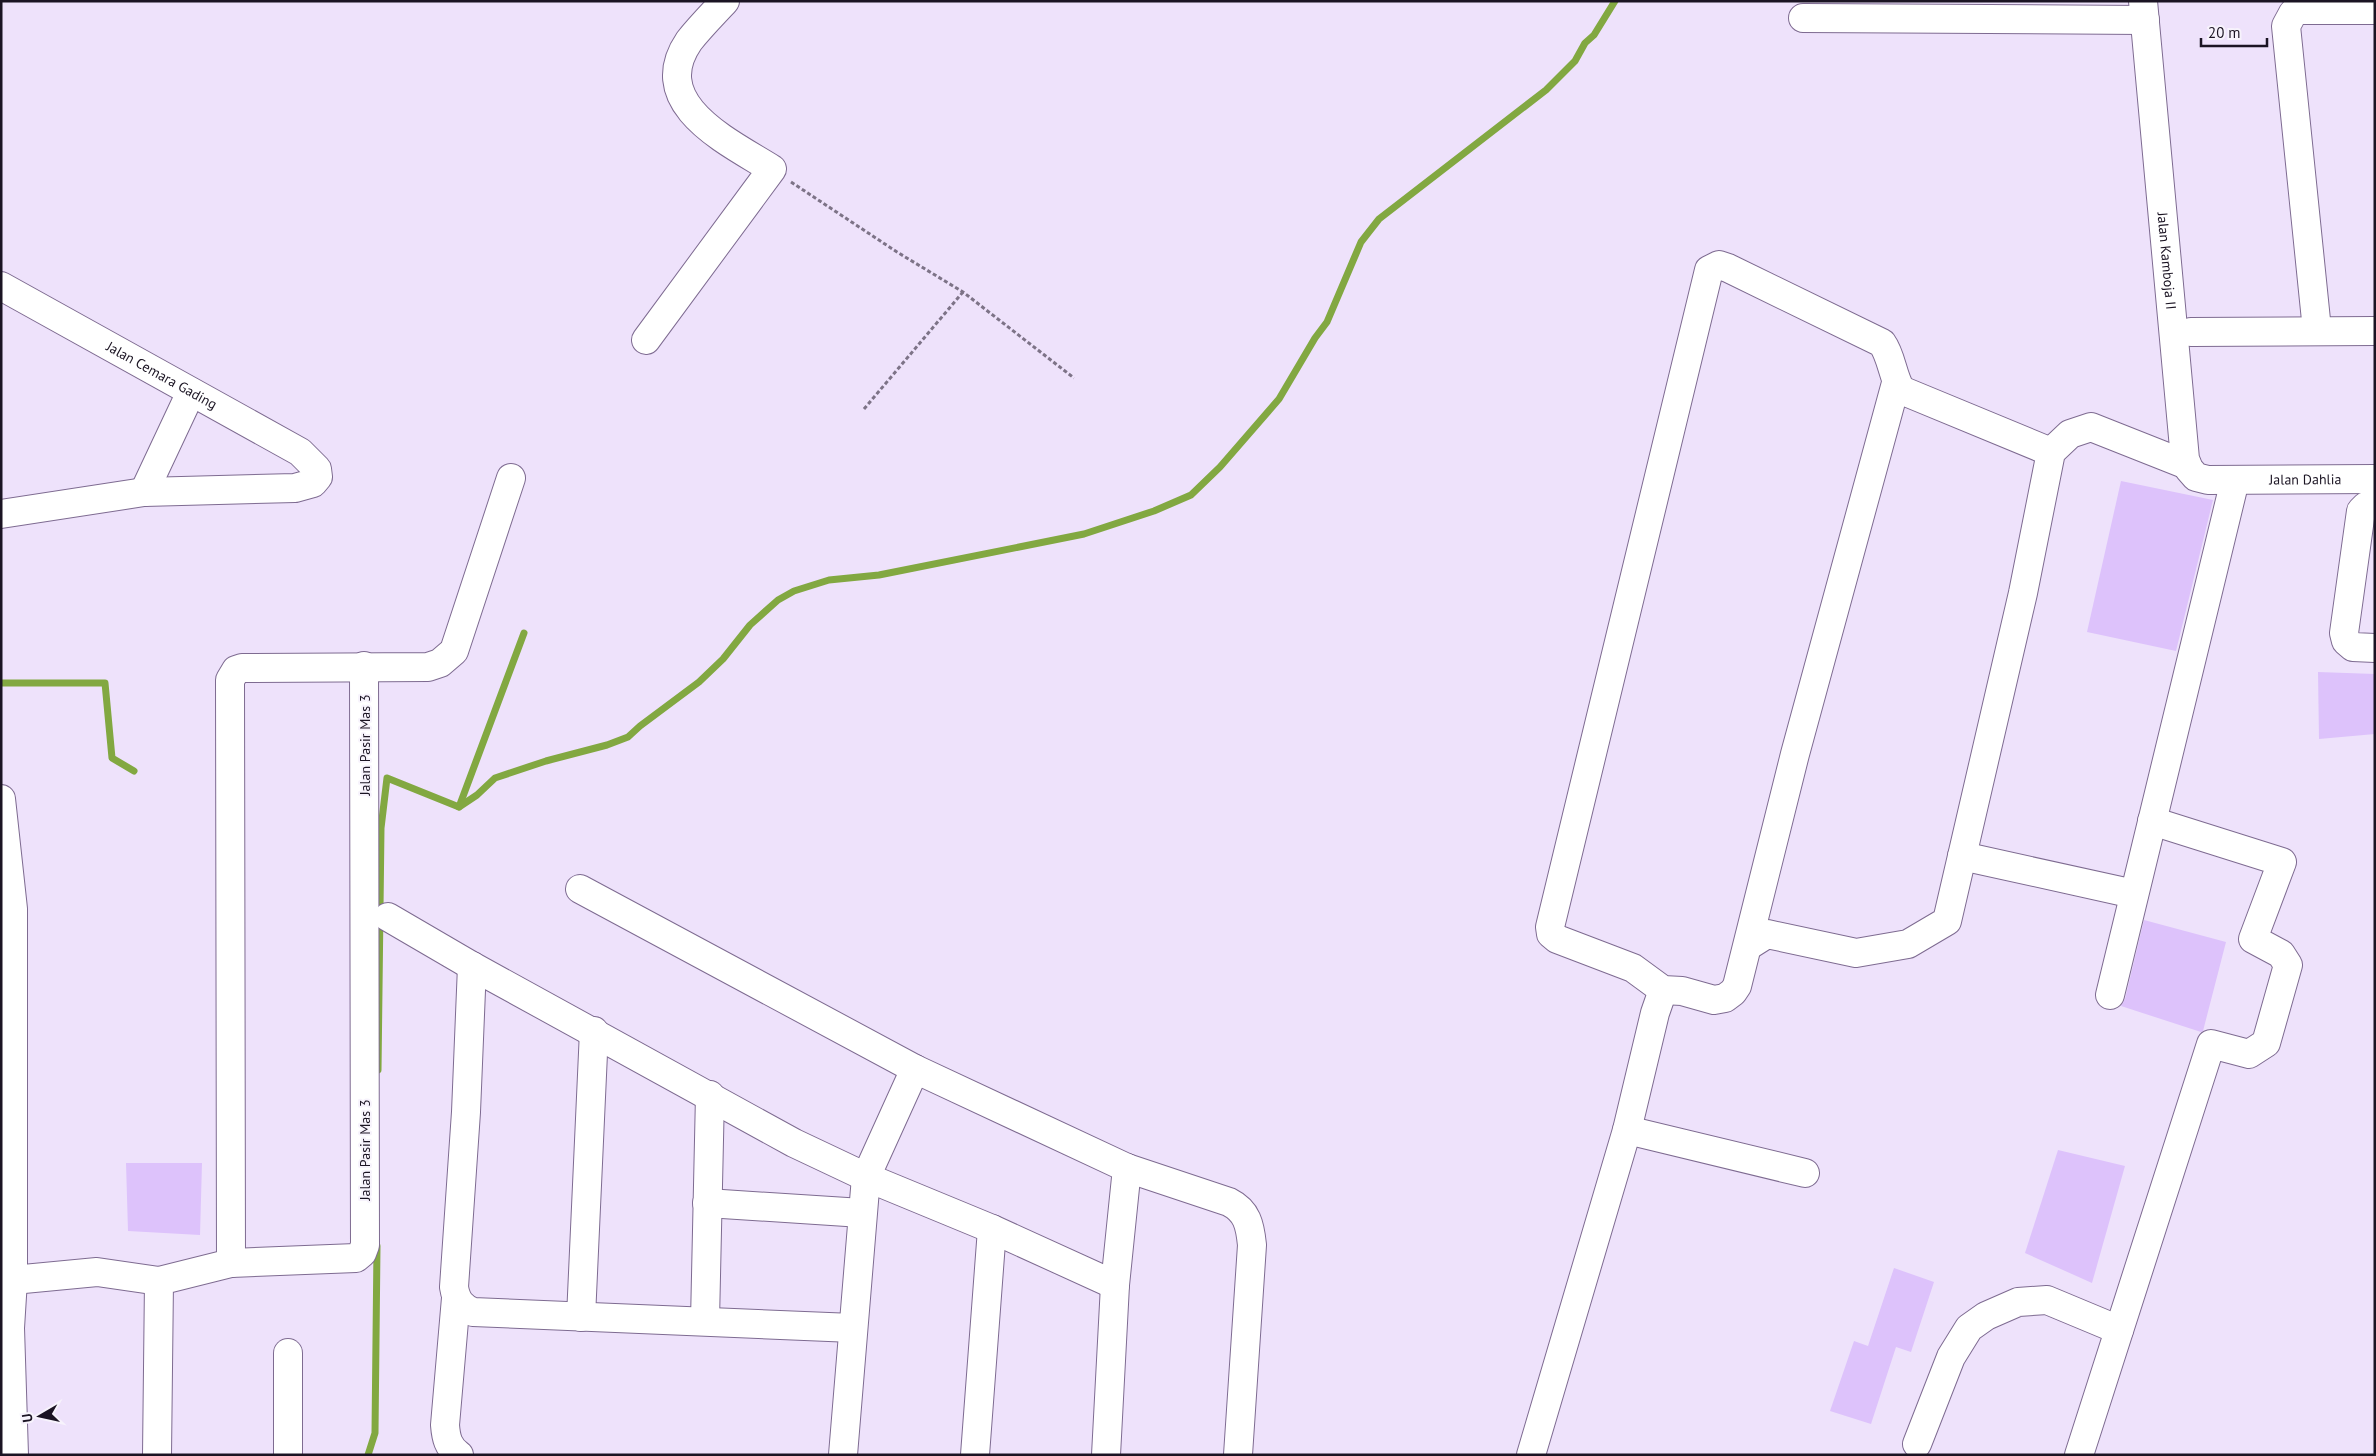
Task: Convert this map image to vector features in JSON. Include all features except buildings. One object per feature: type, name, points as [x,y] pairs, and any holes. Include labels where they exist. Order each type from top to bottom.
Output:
[{"type":"street","points":[[646,340],[772,169],[707,128],[686,106],[678,81],[679,62],[689,42],[725,1]]},
{"type":"street","points":[[2317,330],[2286,26],[2292,13],[2301,10],[2375,10]]},
{"type":"street","points":[[1803,18],[2144,11]]},
{"type":"street","name":"Jalan Kamboja II","points":[[2144,11],[2172,335],[2187,465]]},
{"type":"street","points":[[1896,383],[1795,754],[1737,986],[1725,998],[1706,999],[1682,991],[1663,990],[1633,968],[1557,939],[1551,934],[1550,927],[1709,270],[1719,265],[1728,268],[1882,343],[1888,352],[1896,383],[1901,390],[2051,452]]},
{"type":"street","name":"Jalan Cemara Gading","points":[[1,286],[300,452],[317,469],[318,477],[313,483],[305,486],[144,492]]},
{"type":"street","points":[[2191,332],[2375,331]]},
{"type":"street","points":[[5,511],[144,492],[191,392]]},
{"type":"street","points":[[1748,946],[1767,934],[1856,953],[1908,944],[1947,921],[2023,593],[2051,452],[2070,434],[2091,427],[2187,465],[2196,477],[2208,480],[2235,480],[2110,995]]},
{"type":"street","points":[[231,1263],[228,685],[232,675],[242,668],[428,667],[440,663],[454,651],[511,478]]},
{"type":"street","name":"Jalan Dahlia","points":[[2235,480],[2375,479]]},
{"type":"street","points":[[2375,504],[2366,506],[2361,511],[2344,633],[2346,641],[2353,647],[2375,648]]},
{"type":"street","name":"Jalan Pasir Mas 3","points":[[159,1281],[231,1263],[356,1258],[362,1253],[365,1245],[364,666]]},
{"type":"street","points":[[2,805],[7,910],[6,1039],[13,1280],[6,1328],[14,1455]]},
{"type":"street","points":[[2079,1455],[2211,1044],[2249,1054],[2266,1043],[2288,965],[2281,954],[2253,939],[2282,862],[2152,821]]},
{"type":"street","points":[[1962,856],[2134,894]]},
{"type":"street","points":[[580,889],[914,1069],[1127,1168],[1239,1207],[1246,1215],[1250,1228],[1252,1262],[1238,1455]]},
{"type":"street","points":[[388,917],[472,966],[794,1142],[866,1178],[992,1229],[1115,1285]]},
{"type":"street","points":[[459,1455],[452,1450],[446,1438],[445,1425],[456,1298],[454,1287],[466,1112],[472,966]]},
{"type":"street","points":[[1531,1455],[1627,1130],[1657,1004],[1663,990]]},
{"type":"street","points":[[581,1317],[594,1031]]},
{"type":"street","points":[[843,1455],[866,1178],[914,1069]]},
{"type":"street","points":[[705,1321],[710,1096]]},
{"type":"street","points":[[1627,1130],[1805,1173]]},
{"type":"street","points":[[1106,1455],[1115,1285],[1127,1168]]},
{"type":"street","points":[[707,1203],[862,1213]]},
{"type":"street","points":[[975,1455],[992,1229]]},
{"type":"street","points":[[13,1280],[97,1272],[159,1281],[157,1455]]},
{"type":"street","points":[[456,1298],[464,1308],[473,1312],[853,1328]]},
{"type":"street","points":[[1917,1444],[1952,1357],[1969,1328],[1986,1316],[2018,1302],[2047,1300],[2119,1330]]},
{"type":"street","points":[[288,1353],[288,1455]]},
{"type":"path","points":[[772,169],[897,252],[963,292],[1074,378]]},
{"type":"path","points":[[864,409],[963,292]]},
{"type":"waterway","points":[[378,1070],[381,828],[387,778],[459,807],[477,795],[495,778],[628,737],[699,682],[723,659],[750,625],[778,600],[794,591],[829,580],[879,575],[1084,534],[1154,511],[1191,495],[1220,467],[1279,399],[1315,338],[1327,322],[1361,242],[1379,219],[1546,90],[1575,61],[1585,43],[1594,35],[1615,1]]},
{"type":"waterway","points":[[459,807],[524,633]]},
{"type":"waterway","points":[[1,683],[105,683],[112,758],[134,771]]},
{"type":"waterway","points":[[368,1455],[375,1433],[377,1246]]}]
